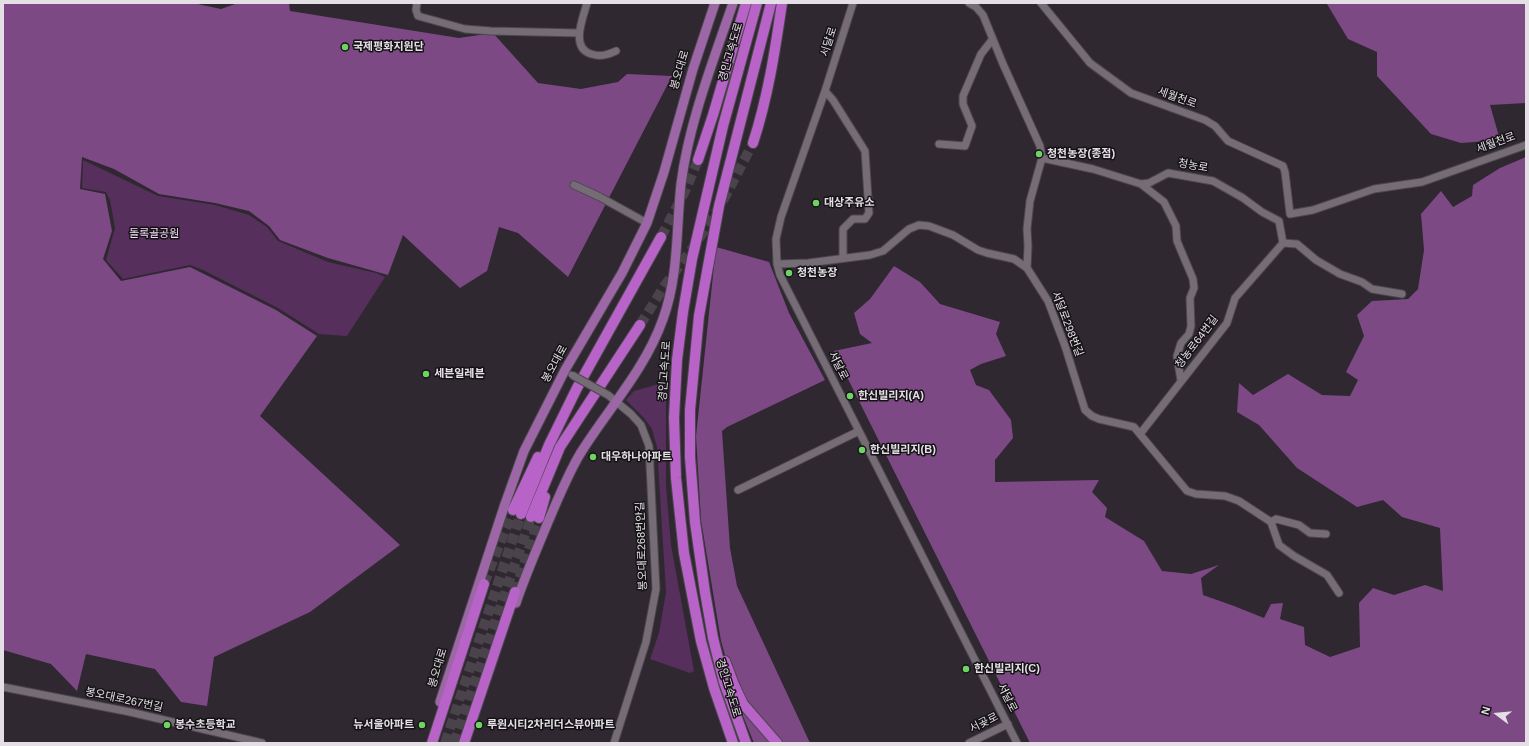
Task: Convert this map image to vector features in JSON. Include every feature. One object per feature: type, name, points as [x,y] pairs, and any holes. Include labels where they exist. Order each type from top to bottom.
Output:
[{"type":"highway","points":[[698,160],[746,3]]},
{"type":"highway","name":"경인고속도로","points":[[733,743],[714,688],[701,641],[684,553],[676,478],[674,418],[677,360],[692,259],[723,126],[758,3]]},
{"type":"highway","name":"경인고속도로","points":[[746,743],[724,682],[713,638],[705,592],[695,522],[690,449],[690,410],[693,365],[699,316],[719,206],[771,3]]},
{"type":"highway","points":[[753,143],[764,109],[782,3]]},
{"type":"highway","points":[[640,325],[560,447],[526,515],[549,445],[577,388],[661,237]]},
{"type":"highway","points":[[432,743],[484,584]]},
{"type":"highway","points":[[464,743],[515,592]]},
{"type":"highway","points":[[713,638],[743,704],[777,743]]},
{"type":"main road","name":"봉오대로","points":[[428,743],[456,651],[524,451],[569,372],[647,223],[664,172],[693,69],[715,3]]},
{"type":"main road","points":[[469,743],[517,600],[565,482],[580,454],[634,376],[656,338],[664,317],[671,294],[676,263],[681,184],[686,157],[696,115],[733,3]]},
{"type":"street","points":[[417,3],[416,10],[418,16],[465,29],[579,33]]},
{"type":"street","points":[[587,3],[579,33],[580,45],[587,53],[601,56],[608,55],[616,51]]},
{"type":"street","name":"서달로","points":[[853,3],[825,91],[781,217],[776,239],[777,264],[780,277],[1017,743]]},
{"type":"street","points":[[969,3],[976,7],[983,16],[992,40],[1040,146],[1042,158],[1030,202],[1027,229],[1027,268]]},
{"type":"street","name":"세월천로","points":[[1041,3],[1047,13],[1090,63],[1131,93],[1205,120],[1215,126],[1228,141],[1283,166],[1290,214]]},
{"type":"street","points":[[1047,3],[1047,13]]},
{"type":"street","points":[[939,144],[964,146],[972,126],[963,104],[963,96],[981,54],[992,40]]},
{"type":"street","points":[[825,91],[833,100],[865,151],[869,214],[865,219],[853,219],[842,229],[843,258]]},
{"type":"street","name":"세월천로","points":[[1279,221],[1290,214],[1313,210],[1374,189],[1422,182],[1526,145]]},
{"type":"street","points":[[1042,158],[1093,169],[1141,184],[1164,202],[1176,226],[1177,241],[1193,279],[1194,288],[1190,298],[1191,326],[1189,334],[1181,343],[1177,356],[1181,381]]},
{"type":"street","name":"청농로","points":[[1141,184],[1149,183],[1168,173],[1213,181],[1244,198],[1262,212],[1279,221]]},
{"type":"street","points":[[574,185],[600,197],[647,223]]},
{"type":"street","points":[[1279,221],[1283,244],[1297,244],[1316,260],[1340,274],[1362,282],[1372,289],[1402,294]]},
{"type":"street","name":"서달로298번길","points":[[777,264],[808,263],[870,255],[883,251],[910,230],[919,225],[929,226],[953,235],[978,250],[1014,259],[1027,268],[1048,301],[1065,346],[1086,410],[1092,416],[1099,419],[1134,427],[1187,491],[1196,494],[1225,496],[1239,501],[1271,522]]},
{"type":"street","name":"청농로64번길","points":[[1140,434],[1227,323],[1235,298],[1283,244]]},
{"type":"street","name":"봉오대로268번안길","points":[[569,372],[608,395],[616,403],[632,414],[641,425],[649,446],[656,589],[646,642],[614,743]]},
{"type":"street","points":[[738,490],[859,431]]},
{"type":"street","points":[[1326,534],[1310,533],[1299,525],[1276,519],[1271,522],[1279,545],[1294,556],[1327,575],[1339,592]]},
{"type":"street","name":"봉오대로267번길","points":[[3,687],[130,712],[262,743]]},
{"type":"street","name":"서곶로","points":[[969,743],[1008,724]]},
{"type":"green space","name":"돌록골공원","points":[[83,160],[158,196],[215,205],[249,215],[267,227],[278,241],[328,262],[376,273],[385,277],[347,336],[319,334],[278,308],[203,270],[190,265],[123,279],[106,260],[115,228],[110,200],[106,192],[82,188]]},
{"type":"green space","points":[[666,382],[666,486],[671,545],[694,671],[690,673],[650,659],[659,633],[666,592],[657,447],[652,429],[644,418],[626,400],[634,391]]},
{"type":"shaded area","points":[[3,3],[193,3],[221,9],[238,3],[289,3],[290,11],[459,38],[493,33],[538,83],[581,89],[618,82],[627,74],[672,76],[568,277],[518,233],[499,227],[487,271],[460,288],[403,235],[388,275],[328,258],[280,240],[269,226],[249,211],[215,203],[159,194],[114,169],[82,157],[80,189],[105,194],[112,231],[103,259],[121,281],[190,267],[276,310],[317,336],[260,416],[400,545],[310,612],[214,657],[207,706],[181,702],[155,669],[86,654],[77,691],[51,664],[3,650]]},
{"type":"shaded area","points":[[1323,3],[1526,3],[1526,103],[1490,105],[1500,140],[1461,143],[1431,134],[1377,76],[1377,52],[1348,39],[1327,4]]},
{"type":"shaded area","points":[[1526,157],[1526,743],[1030,743],[834,351],[872,343],[860,334],[854,313],[870,299],[894,266],[920,282],[940,304],[1000,322],[996,334],[1006,356],[981,364],[970,370],[976,385],[989,390],[1011,420],[1013,438],[995,460],[995,482],[1099,480],[1092,492],[1107,508],[1105,517],[1144,541],[1162,571],[1191,574],[1219,565],[1201,578],[1203,595],[1264,618],[1271,604],[1283,603],[1280,619],[1304,627],[1305,645],[1330,657],[1360,647],[1359,603],[1373,588],[1394,595],[1425,585],[1443,591],[1440,528],[1402,517],[1383,500],[1357,507],[1297,468],[1259,425],[1237,412],[1239,383],[1253,395],[1288,374],[1322,395],[1350,396],[1358,380],[1346,372],[1364,336],[1357,315],[1372,301],[1408,299],[1418,289],[1424,250],[1421,214],[1441,191],[1453,207],[1472,196],[1473,185],[1500,168]]},
{"type":"shaded area","points":[[716,247],[769,262],[789,313],[825,380],[727,427],[722,431],[730,548],[737,586],[810,743],[754,743],[741,711],[721,641],[701,520],[696,436]]},
{"type":"tunnel","points":[[640,325],[665,285],[695,245],[724,199],[753,143]]},
{"type":"tunnel","points":[[661,237],[686,189],[698,160]]},
{"type":"tunnel","points":[[484,584],[513,510]]},
{"type":"tunnel","points":[[445,743],[521,514]]},
{"type":"tunnel","points":[[454,743],[531,517]]},
{"type":"tunnel","points":[[515,592],[539,518]]},
{"type":"place","name":"국제평화지원단","points":[[345,47]]},
{"type":"place","name":"청천농장(종점)","points":[[1039,154]]},
{"type":"place","name":"대상주유소","points":[[816,203]]},
{"type":"place","name":"청천농장","points":[[789,273]]},
{"type":"place","name":"세븐일레븐","points":[[426,374]]},
{"type":"place","name":"한신빌리지(A)","points":[[850,396]]},
{"type":"place","name":"한신빌리지(B)","points":[[862,450]]},
{"type":"place","name":"대우하나아파트","points":[[593,457]]},
{"type":"place","name":"한신빌리지(C)","points":[[966,669]]},
{"type":"place","name":"봉수초등학교","points":[[167,725]]},
{"type":"place","name":"뉴서울아파트","points":[[422,725]]},
{"type":"place","name":"루원시티2차리더스뷰아파트","points":[[479,725]]}]
